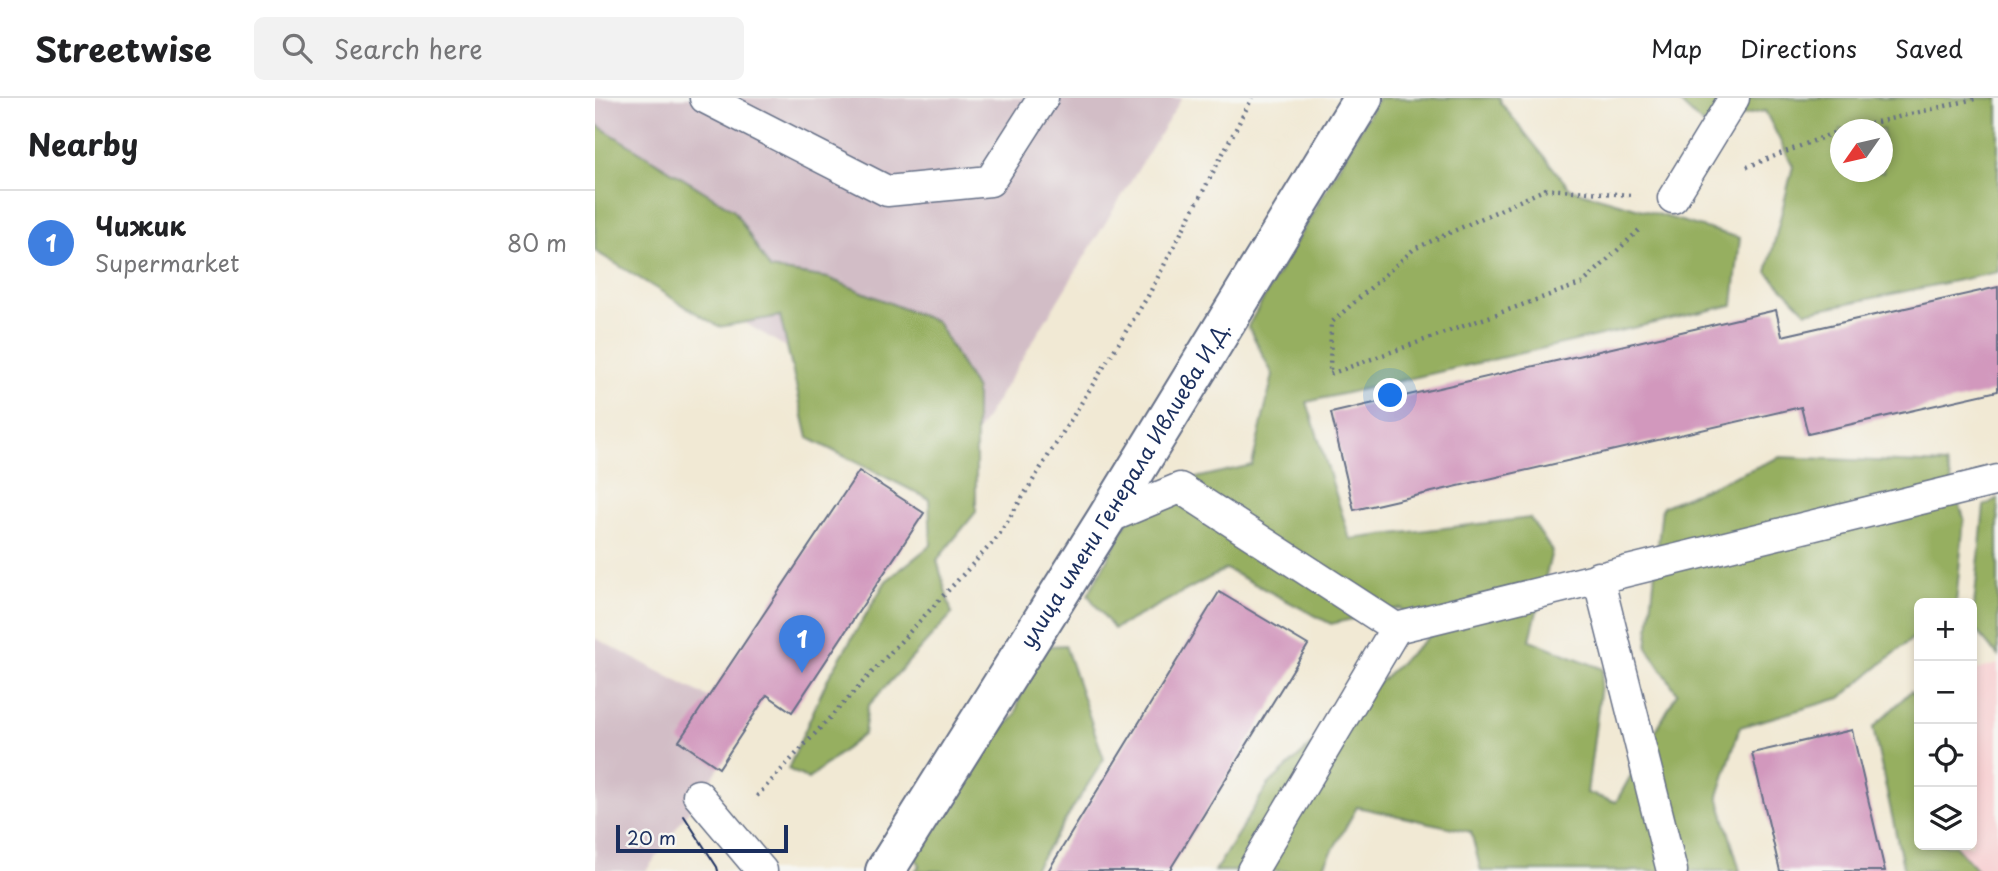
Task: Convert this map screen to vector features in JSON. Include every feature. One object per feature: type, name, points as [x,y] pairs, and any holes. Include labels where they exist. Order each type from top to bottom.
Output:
[{"type":"street","name":"улица имени Генерала Ивлиева И.Д.","points":[[885,871],[1106,519],[1363,98]]},
{"type":"lane","points":[[705,98],[887,191],[990,181],[1043,98]]},
{"type":"lane","points":[[1673,198],[1734,98]]},
{"type":"lane","points":[[1252,871],[1396,628],[1998,480]]},
{"type":"lane","points":[[1106,519],[1180,488],[1396,628]]},
{"type":"lane","points":[[1598,577],[1672,871]]},
{"type":"lane","points":[[698,795],[762,871]]},
{"type":"path","points":[[727,829],[997,538],[1148,296],[1252,98]]},
{"type":"path","points":[[1889,119],[1979,98]]},
{"type":"path","points":[[1745,168],[1830,135]]},
{"type":"path","points":[[1546,189],[1673,198],[1583,283],[1330,374],[1331,324],[1414,249],[1546,189]]},
{"type":"shaded area","points":[[595,98],[1182,98],[965,452],[595,235]]},
{"type":"shaded area","points":[[595,638],[708,697],[679,741],[719,768],[646,871],[595,871]]},
{"type":"shaded area","points":[[1998,664],[1998,871],[1938,871],[1933,850],[1977,850],[1977,670]]},
{"type":"green space","points":[[1378,98],[1500,98],[1501,103],[1570,189],[1740,238],[1733,305],[1307,402],[1350,539],[1530,518],[1552,551],[1530,640],[1603,669],[1587,793],[1616,802],[1677,693],[1647,647],[1662,507],[1780,457],[1946,464],[1964,518],[1956,598],[1914,598],[1914,637],[1840,698],[1740,727],[1718,796],[1740,871],[1481,871],[1471,832],[1357,807],[1321,871],[1215,871],[1268,785],[1430,635],[1400,608],[1331,624],[1226,569],[1114,629],[1088,595],[1144,490],[1252,465],[1273,375],[1248,326]]},
{"type":"green space","points":[[1675,98],[1998,98],[1998,272],[1806,312],[1767,272],[1793,166],[1765,111],[1702,124]]},
{"type":"green space","points":[[595,124],[734,210],[770,269],[828,278],[937,322],[976,390],[976,512],[937,560],[952,614],[868,706],[864,734],[808,779],[788,769],[827,680],[886,581],[931,545],[929,499],[808,438],[780,316],[719,327],[595,251]]},
{"type":"green space","points":[[1998,498],[1998,656],[1977,632],[1977,598],[1975,598],[1984,506]]},
{"type":"green space","points":[[1065,645],[1104,759],[1033,871],[915,871],[920,865],[897,831],[1015,716],[1033,647]]},
{"type":"green space","points":[[1911,691],[1914,694],[1914,850],[1959,850],[1978,871],[1904,871],[1873,728]]},
{"type":"building","points":[[1998,287],[1998,391],[1808,434],[1801,407],[1354,510],[1331,413],[1776,310],[1782,336]]},
{"type":"building","points":[[859,471],[924,513],[792,712],[767,695],[719,768],[679,741]]},
{"type":"building","points":[[1219,592],[1308,645],[1169,871],[1048,871]]},
{"type":"building","points":[[1852,730],[1885,871],[1780,871],[1752,753]]},
{"type":"tram line","points":[[684,816],[718,871]]},
{"type":"place","name":"Чижик","points":[[802,673]]}]
